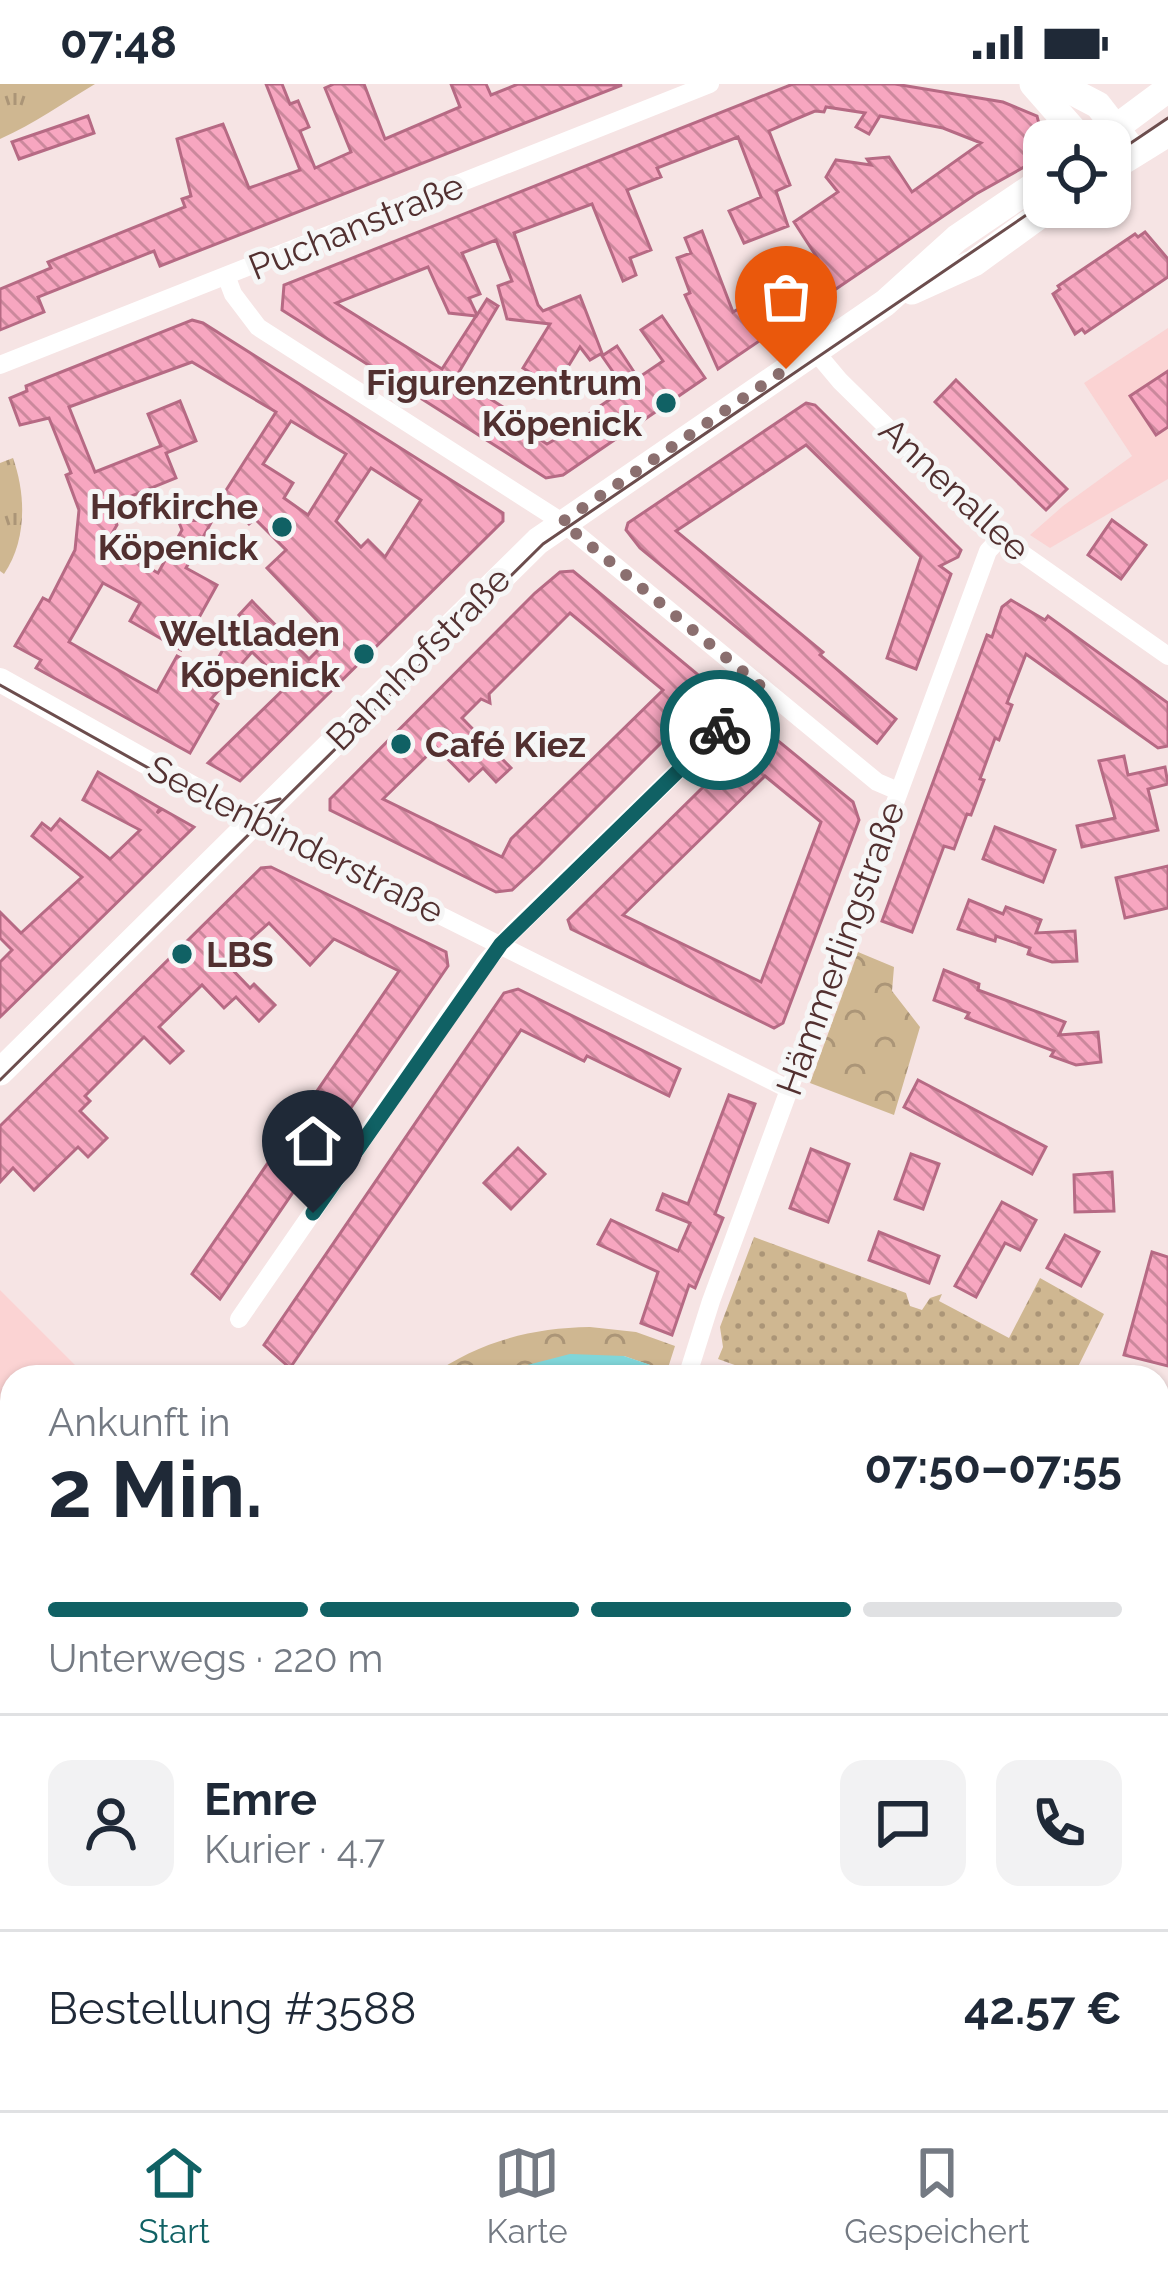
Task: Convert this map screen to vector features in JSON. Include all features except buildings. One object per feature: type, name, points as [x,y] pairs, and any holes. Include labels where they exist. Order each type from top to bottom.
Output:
[{"type":"main road","points":[[1033,84],[1065,120]]},
{"type":"main road","points":[[1058,84],[1098,105],[1103,120]]},
{"type":"main road","points":[[1127,120],[1168,89]]},
{"type":"main road","points":[[1131,156],[1168,134]]},
{"type":"main road","points":[[1131,150],[1135,153]]},
{"type":"main road","name":"Bahnhofstraße","points":[[0,1072],[481,595],[562,522],[885,303],[957,238],[1023,193]]},
{"type":"main road","name":"Bahnhofstraße","points":[[885,303],[974,263],[1023,228]]},
{"type":"street","name":"Puchanstraße","points":[[0,365],[710,84]]},
{"type":"street","points":[[226,278],[258,327],[562,522],[877,782],[898,790]]},
{"type":"street","name":"Annenallee","points":[[814,350],[1000,538],[1168,656]]},
{"type":"street","name":"Hämmerlingstraße","points":[[692,1365],[898,790],[988,551],[1000,538]]},
{"type":"street","name":"Seelenbinderstraße","points":[[0,680],[253,823],[788,1089]]},
{"type":"street","points":[[239,1319],[501,944],[763,688]]},
{"type":"shaded area","points":[[1168,328],[1168,479],[1050,548],[1030,535],[1132,456],[1084,383]]},
{"type":"shaded area","points":[[0,1290],[75,1365],[0,1365]]},
{"type":"green space","points":[[0,84],[95,84],[0,139]]},
{"type":"green space","points":[[13,458],[22,517],[17,547],[4,574],[0,571],[0,463]]},
{"type":"green space","points":[[858,952],[894,967],[892,991],[920,1027],[894,1115],[810,1083]]},
{"type":"green space","points":[[754,1237],[906,1293],[910,1306],[922,1310],[930,1298],[942,1294],[939,1301],[1009,1338],[1040,1278],[1104,1314],[1079,1365],[735,1365],[718,1359],[723,1347],[720,1327]]},
{"type":"green space","points":[[590,1327],[636,1332],[675,1346],[669,1365],[650,1365],[624,1356],[563,1365],[449,1365],[505,1339]]},
{"type":"water","points":[[570,1354],[624,1356],[651,1365],[527,1365]]},
{"type":"tram line","points":[[1131,143],[1168,118]]},
{"type":"tram line","points":[[0,1080],[543,544],[1023,217]]},
{"type":"tram line","points":[[0,685],[211,803],[245,809],[280,799]]},
{"type":"way so far","points":[[720,730],[763,688],[562,522],[786,369]]},
{"type":"place","name":"Figurenzentrum Köpenick","points":[[666,403]]},
{"type":"place","name":"Hofkirche Köpenick","points":[[282,527]]},
{"type":"place","name":"Weltladen Köpenick","points":[[364,654]]},
{"type":"place","name":"Café Kiez","points":[[401,744]]},
{"type":"place","name":"LBS","points":[[182,954]]},
{"type":"route","points":[[313,1213],[484,964],[720,730]]}]
